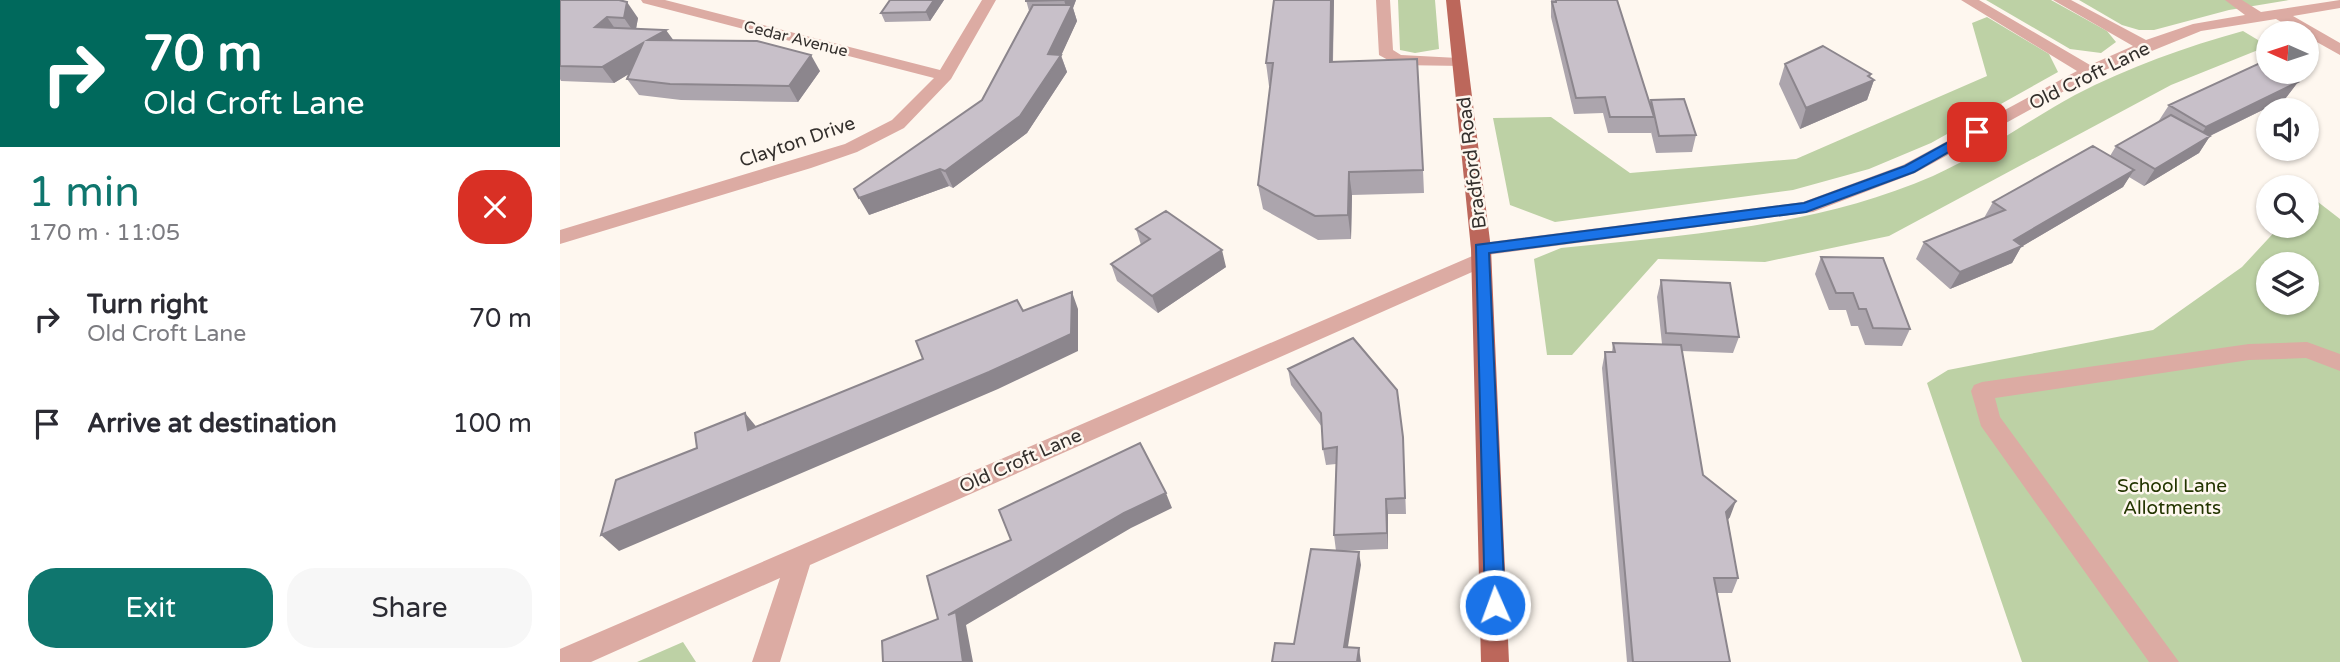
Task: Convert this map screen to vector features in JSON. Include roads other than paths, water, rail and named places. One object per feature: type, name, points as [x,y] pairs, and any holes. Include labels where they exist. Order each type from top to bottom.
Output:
[{"type":"main road","name":"Bradford Road","points":[[1452,0],[1481,254],[1496,632],[1494,662]]},
{"type":"street","name":"Cedar Avenue","points":[[648,0],[945,76]]},
{"type":"street","name":"Clayton Drive","points":[[560,237],[806,164],[851,148],[898,124],[945,76],[989,0]]},
{"type":"street","points":[[1383,0],[1385,52],[1397,60],[1458,63]]},
{"type":"street","points":[[1968,0],[2089,71]]},
{"type":"street","points":[[2060,0],[2145,46]]},
{"type":"street","points":[[2232,0],[2257,16]]},
{"type":"street","name":"Old Croft Lane","points":[[560,662],[1481,254],[1806,208],[1909,169],[2089,71],[2145,46],[2198,27],[2340,4]]},
{"type":"street","points":[[2277,13],[2340,50]]},
{"type":"street","points":[[2165,662],[1989,420],[1982,391],[2249,352],[2307,350],[2340,363]]},
{"type":"street","points":[[766,662],[800,556]]},
{"type":"park label","name":"School Lane Allotments","points":[[2172,496]]}]
